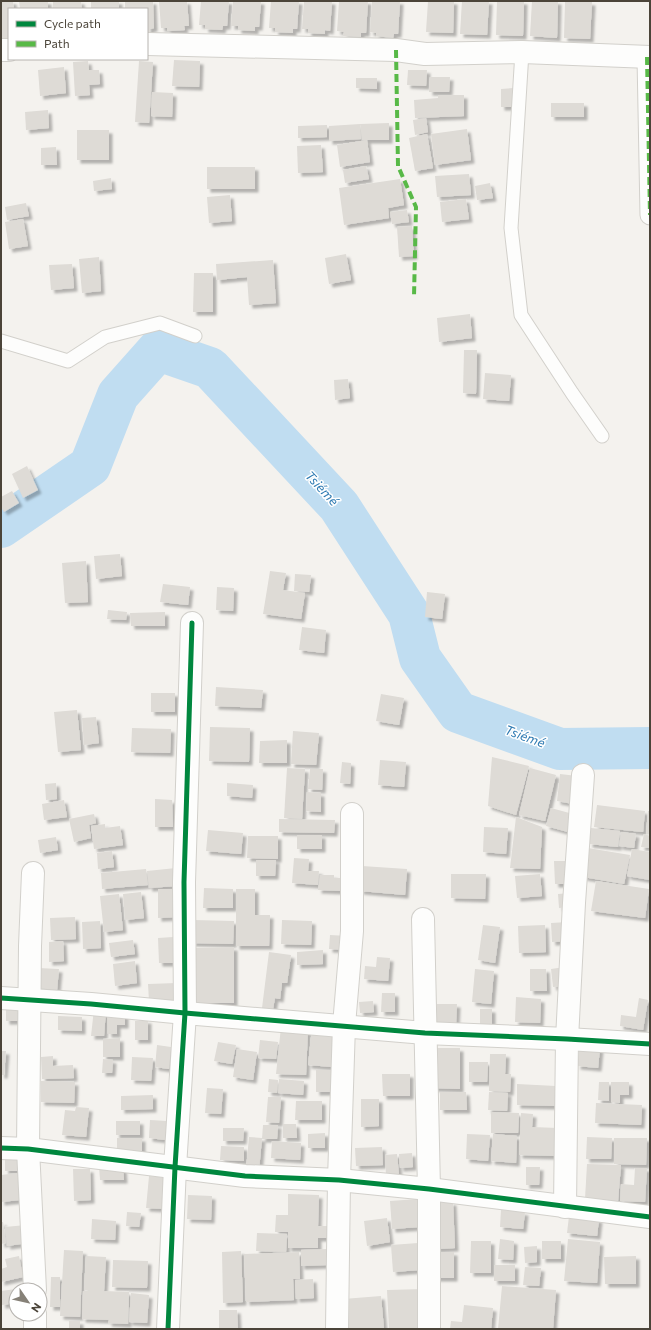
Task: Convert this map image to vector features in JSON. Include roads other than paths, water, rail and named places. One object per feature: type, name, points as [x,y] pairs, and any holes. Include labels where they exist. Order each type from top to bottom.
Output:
[{"type":"street","points":[[148,44],[396,50],[425,54],[522,52],[648,57],[650,215]]},
{"type":"street","points":[[168,1329],[175,1167],[185,1013],[184,882],[192,623]]},
{"type":"street","points":[[565,1207],[567,1039],[583,775]]},
{"type":"street","points":[[337,1329],[339,1180],[344,1025],[352,931],[352,814]]},
{"type":"street","points":[[33,874],[30,946],[28,1149],[35,1282]]},
{"type":"street","points":[[423,919],[429,1189],[429,1329]]},
{"type":"street","points":[[1,998],[91,1004],[425,1032],[650,1044]]},
{"type":"street","points":[[1,1148],[28,1149],[245,1176],[339,1180],[429,1189],[650,1217]]},
{"type":"lane","points":[[522,52],[511,228],[521,315],[602,436]]},
{"type":"lane","points":[[1,341],[68,361],[105,337],[160,322],[195,336]]},
{"type":"waterway","name":"Tsiémé","points":[[1,527],[90,466],[118,395],[158,350],[210,368],[339,506],[409,614],[420,658],[458,712],[560,749],[650,748]]}]
